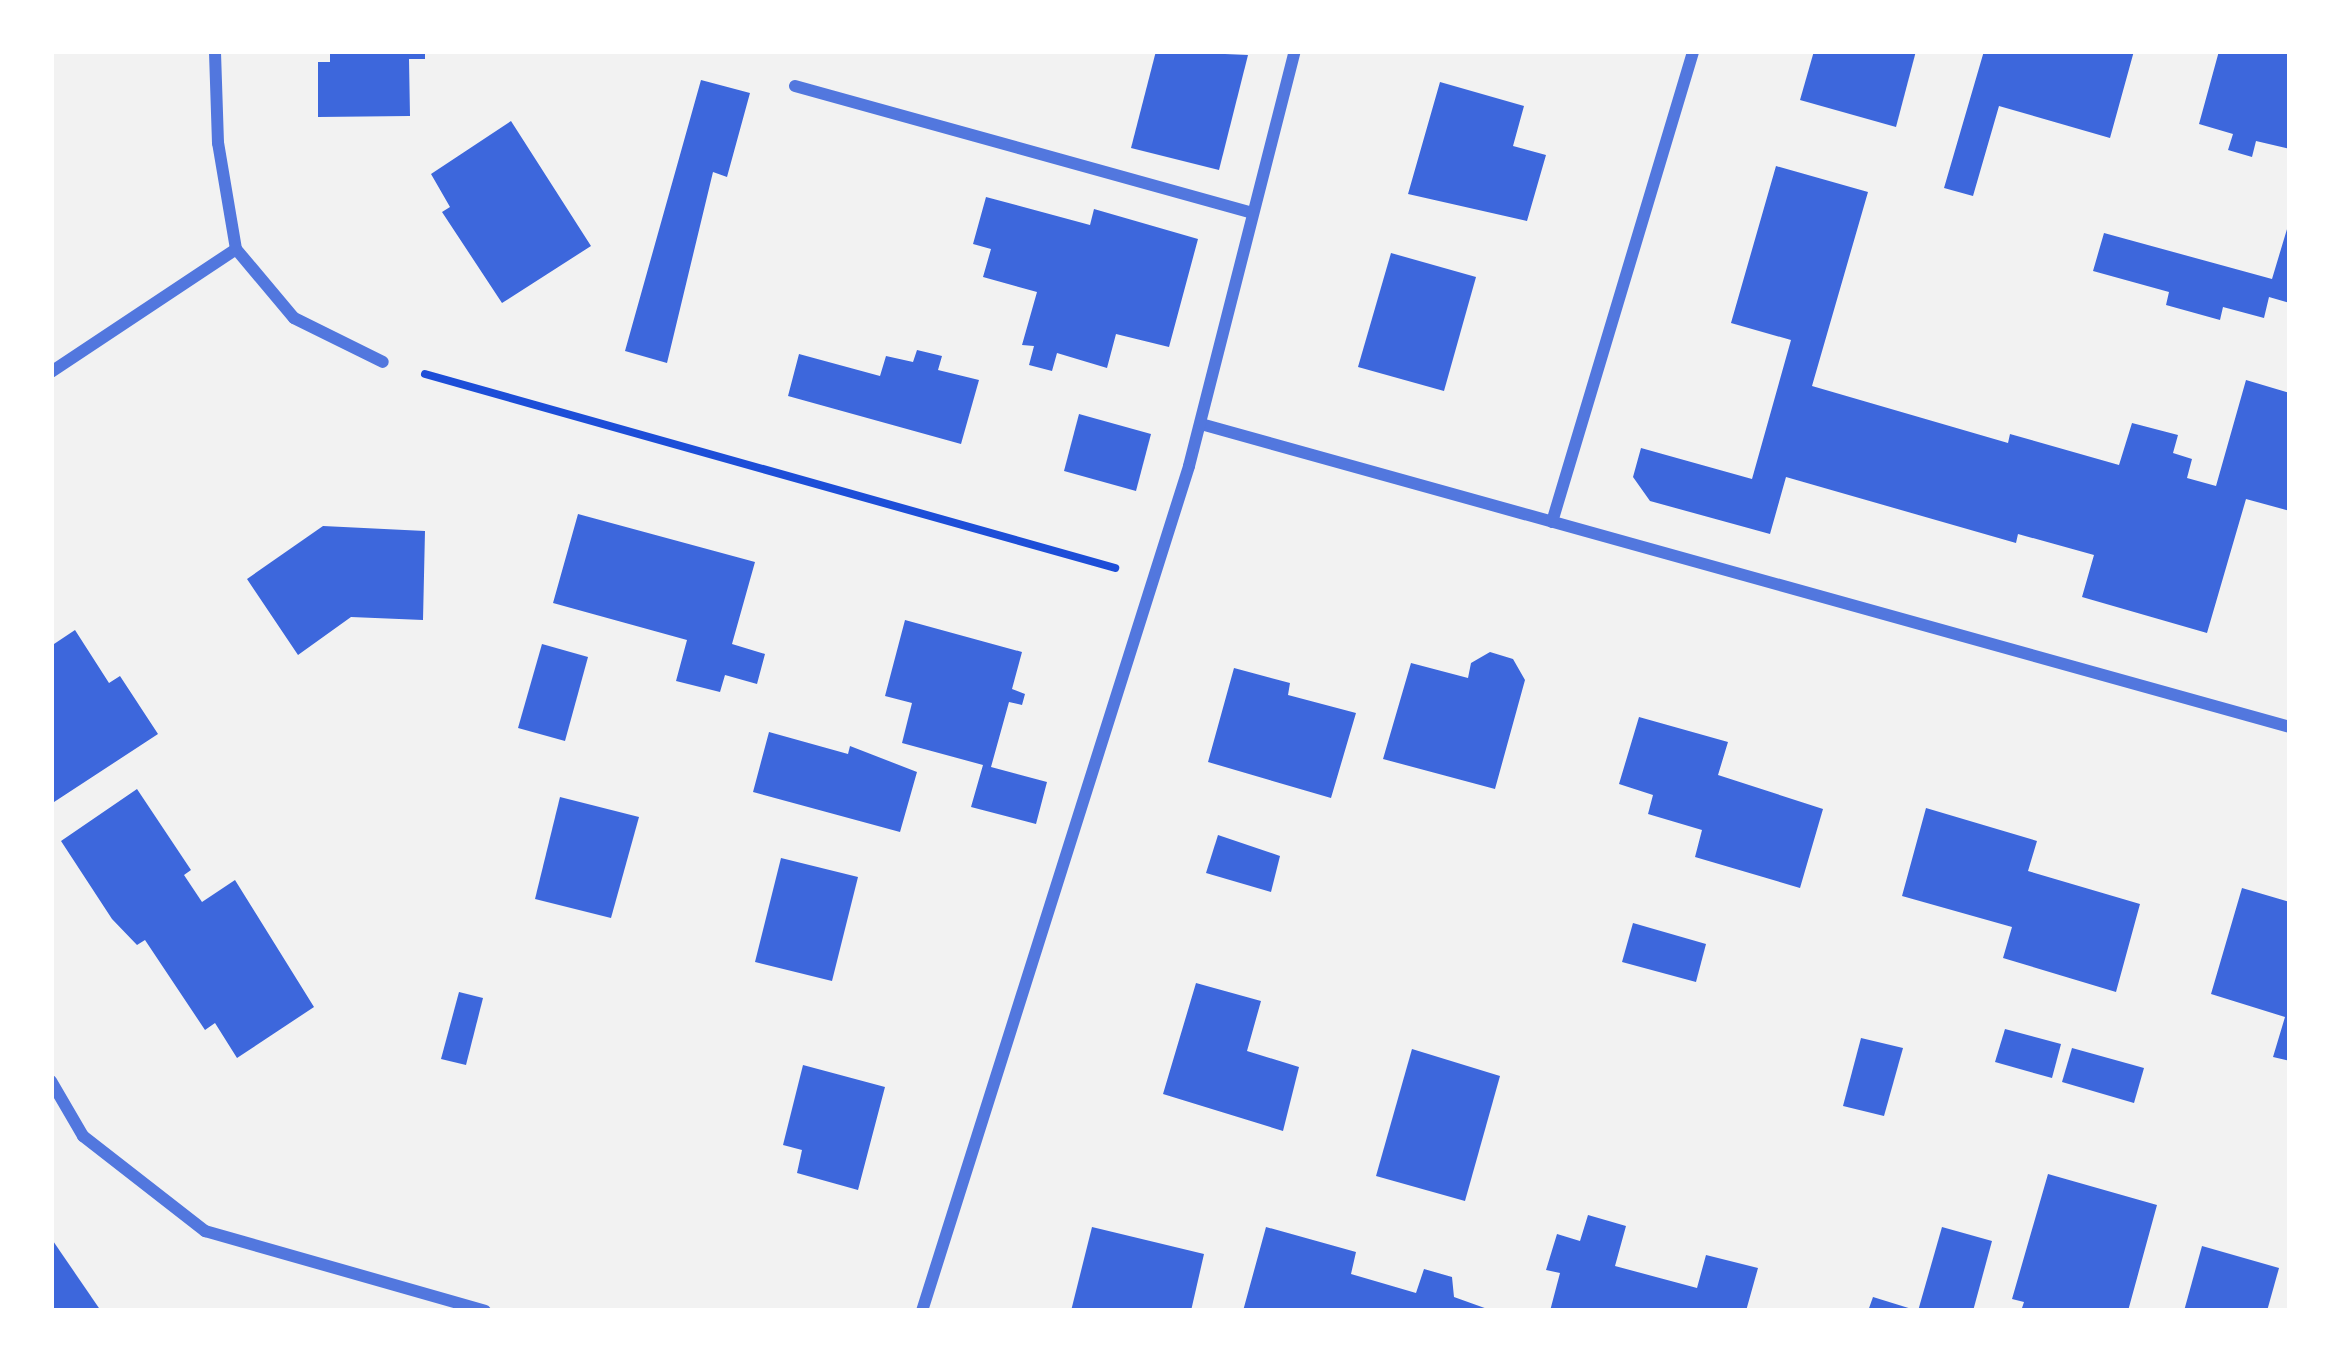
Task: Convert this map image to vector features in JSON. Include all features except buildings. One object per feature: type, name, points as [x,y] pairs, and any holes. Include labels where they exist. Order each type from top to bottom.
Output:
[{"type":"street","points":[[215,51],[218,143],[236,249],[295,318],[383,362]]},
{"type":"street","points":[[922,1311],[1201,424],[1294,51]]},
{"type":"street","points":[[1552,522],[1693,51]]},
{"type":"street","points":[[795,86],[1253,213]]},
{"type":"street","points":[[51,372],[236,249]]},
{"type":"street","points":[[1201,424],[2290,728]]},
{"type":"street","points":[[51,1081],[83,1136],[205,1232],[485,1311]]},
{"type":"path","points":[[383,362],[1154,579]]}]
